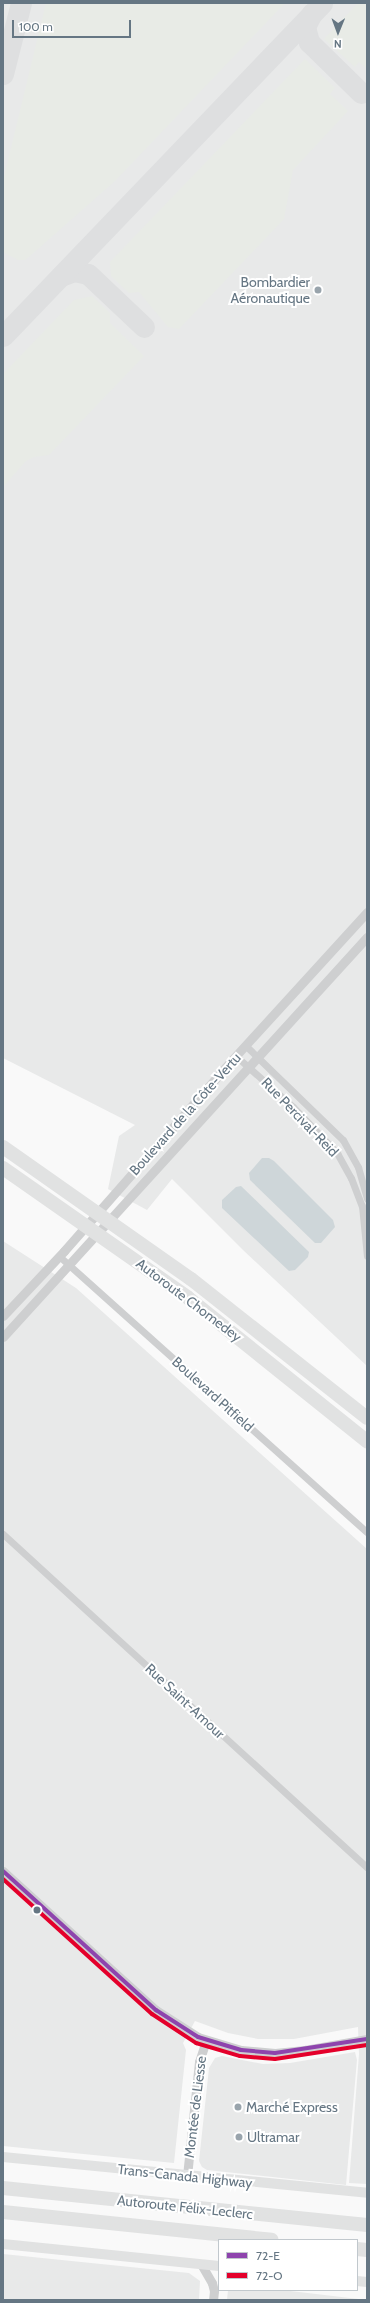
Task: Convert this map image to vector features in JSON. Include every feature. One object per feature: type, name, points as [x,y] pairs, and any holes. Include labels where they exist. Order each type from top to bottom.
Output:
[{"type":"highway","name":"Autoroute Chomedey","points":[[3,1147],[191,1279],[367,1418]]},
{"type":"highway","name":"Autoroute Chomedey","points":[[3,1168],[187,1298],[367,1441]]},
{"type":"highway","points":[[3,2180],[75,2196]]},
{"type":"highway","name":"Autoroute Félix-Leclerc","points":[[3,2188],[367,2225]]},
{"type":"highway","name":"Autoroute Félix-Leclerc","points":[[3,2212],[262,2239]]},
{"type":"main road","name":"Trans-Canada Highway","points":[[3,2157],[367,2193]]},
{"type":"main road","points":[[3,2244],[218,2266]]},
{"type":"street","name":"Boulevard de la Côte-Vertu","points":[[3,1316],[113,1197],[236,1056],[367,912]]},
{"type":"street","name":"Boulevard de la Côte-Vertu","points":[[3,1337],[69,1264],[85,1249],[367,937]]},
{"type":"street","name":"Rue Percival-Reid","points":[[246,1046],[343,1140],[358,1167],[367,1199]]},
{"type":"street","name":"Rue Percival-Reid","points":[[236,1056],[250,1066],[316,1130],[337,1153],[358,1194],[362,1206],[366,1232]]},
{"type":"street","name":"Rue Percival-Reid","points":[[367,1212],[367,1256]]},
{"type":"street","name":"Boulevard Pitfield","points":[[59,1256],[367,1532]]},
{"type":"street","name":"Rue Saint-Amour","points":[[3,1534],[367,1868]]},
{"type":"street","name":"Montée de Liesse","points":[[3,1871],[156,2010],[190,2033],[206,2040],[199,2062],[187,2176]]},
{"type":"street","points":[[206,2040],[241,2050],[275,2053],[305,2050],[367,2039]]},
{"type":"street","points":[[201,2264],[210,2278],[214,2296]]},
{"type":"street","points":[[214,2296],[218,2286]]},
{"type":"shaded area","points":[[3,3],[367,3],[367,1366],[243,1250],[172,1179],[147,1210],[108,1189],[119,1136],[135,1125],[3,1058]]},
{"type":"shaded area","points":[[46,3],[285,3],[115,181],[30,256],[25,260],[18,260],[3,252],[3,181]]},
{"type":"shaded area","points":[[358,3],[367,3],[367,69],[359,62],[355,67],[324,39]]},
{"type":"shaded area","points":[[305,59],[335,88],[330,94],[348,111],[293,170],[284,219],[179,329],[168,327],[139,292],[129,293],[111,276],[110,262]]},
{"type":"shaded area","points":[[92,296],[110,313],[110,323],[144,356],[49,455],[34,457],[26,461],[3,487],[3,374],[74,300]]},
{"type":"shaded area","points":[[262,1158],[269,1158],[274,1161],[333,1220],[335,1227],[321,1243],[315,1243],[250,1180],[249,1173]]},
{"type":"shaded area","points":[[241,1186],[309,1252],[308,1257],[295,1270],[289,1271],[222,1208],[222,1200],[236,1187]]},
{"type":"shaded area","points":[[3,1241],[76,1288],[367,1549],[367,2184],[349,2183],[359,2054],[358,2027],[294,2039],[258,2039],[228,2033],[195,2021],[183,2043],[186,2050],[174,2163],[3,2146]]},
{"type":"shaded area","points":[[355,2052],[357,2060],[346,2185],[207,2170],[202,2167],[199,2161],[209,2068],[215,2058],[222,2056],[263,2064],[290,2063]]},
{"type":"shaded area","points":[[3,2254],[189,2273],[200,2281],[199,2300],[3,2300]]},
{"type":"shaded area","points":[[228,2291],[290,2291],[367,2300],[227,2300]]},
{"type":"taxiway","points":[[3,74],[21,3]]},
{"type":"taxiway","points":[[3,336],[322,3]]},
{"type":"taxiway","points":[[312,13],[305,27],[309,42],[361,93]]},
{"type":"taxiway","points":[[61,276],[74,271],[88,274],[144,327]]},
{"type":"transit line","name":"72-E","points":[[3,1871],[156,2010],[198,2037],[241,2050],[275,2053],[367,2039]]},
{"type":"transit line","name":"72-O","points":[[3,1879],[152,2014],[196,2043],[240,2056],[275,2059],[367,2045]]},
{"type":"place","name":"Bombardier Aéronautique","points":[[318,290]]},
{"type":"place","name":"Marché Express","points":[[238,2107]]},
{"type":"place","name":"Ultramar","points":[[239,2137]]}]
